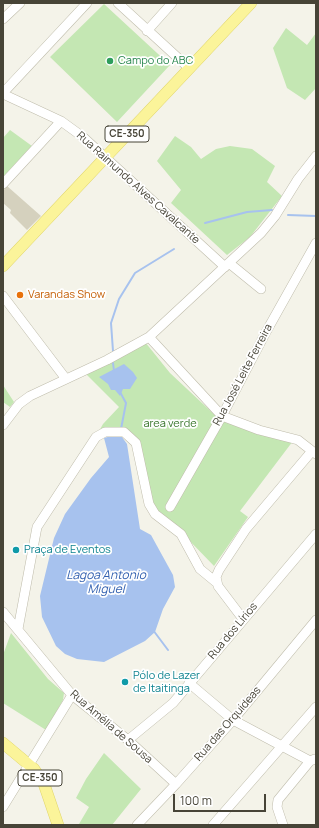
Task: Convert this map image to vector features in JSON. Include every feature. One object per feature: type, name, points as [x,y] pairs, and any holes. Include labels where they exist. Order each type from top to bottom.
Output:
[{"type":"main road","name":"CE-350","points":[[3,266],[251,3]]},
{"type":"main road","name":"CE-350","points":[[3,744],[30,765],[44,784],[56,824]]},
{"type":"street","points":[[3,19],[20,3]]},
{"type":"street","points":[[3,94],[88,3]]},
{"type":"street","points":[[118,3],[189,68]]},
{"type":"street","points":[[148,31],[172,3]]},
{"type":"street","name":"Rua Raimundo Alves Cavalcante","points":[[3,94],[61,120],[106,156],[227,265],[261,289]]},
{"type":"street","points":[[3,184],[61,120]]},
{"type":"street","points":[[3,424],[20,404],[30,396],[107,360],[149,338],[270,223],[298,179],[316,156]]},
{"type":"street","name":"Rua José Leite Ferreira","points":[[170,507],[222,416],[266,332],[316,243]]},
{"type":"street","points":[[3,296],[66,379]]},
{"type":"street","points":[[149,338],[222,416],[259,430],[298,440],[314,453],[246,529],[219,570],[216,577],[217,583]]},
{"type":"street","points":[[18,629],[37,527],[96,437],[105,432],[124,432],[136,443],[149,504],[155,514],[181,534],[200,568],[217,583],[243,619]]},
{"type":"street","name":"Rua dos Lírios","points":[[128,740],[168,708],[316,534]]},
{"type":"street","name":"Rua Amélia de Sousa","points":[[3,612],[72,695],[128,740],[176,784]]},
{"type":"street","name":"Rua das Orquídeas","points":[[137,825],[233,720],[316,620]]},
{"type":"street","points":[[189,683],[233,720],[313,760],[280,796],[277,807],[283,825]]},
{"type":"street","points":[[3,807],[72,695]]},
{"type":"street","points":[[212,825],[316,707]]},
{"type":"green space","name":"Campo do ABC","points":[[104,4],[170,65],[117,122],[50,57]]},
{"type":"green space","points":[[286,28],[307,45],[316,33],[316,88],[305,100],[287,88],[273,48]]},
{"type":"green space","points":[[10,130],[32,146],[4,176],[3,138]]},
{"type":"green space","points":[[175,136],[191,147],[201,159],[216,149],[230,146],[252,149],[275,166],[267,182],[282,196],[250,237],[227,255],[171,203],[181,190],[157,161]]},
{"type":"green space","name":"area verde","points":[[145,342],[170,373],[218,418],[166,507],[170,512],[223,420],[293,441],[240,511],[248,517],[214,566],[184,535],[162,516],[150,501],[141,449],[126,430],[98,433],[103,424],[119,407],[86,374]]},
{"type":"green space","points":[[3,385],[14,402],[10,407],[3,402]]},
{"type":"green space","points":[[11,633],[48,679],[64,693],[63,700],[46,730],[3,703],[3,655]]},
{"type":"green space","points":[[104,753],[141,789],[112,825],[81,825],[79,824],[89,807],[76,798],[86,779]]},
{"type":"water","points":[[124,364],[137,378],[130,389],[123,389],[120,396],[115,390],[111,390],[108,384],[99,377]]},
{"type":"water","name":"Lagoa Antonio Miguel","points":[[111,436],[122,437],[127,444],[140,529],[151,535],[173,575],[175,587],[163,609],[155,632],[145,641],[104,662],[77,659],[65,654],[56,646],[42,617],[40,596],[54,538],[65,514],[91,478],[109,457],[104,438]]},
{"type":"building","points":[[7,186],[41,216],[27,230],[10,213],[11,210],[3,203],[3,191]]},
{"type":"waterway","points":[[205,223],[247,212],[272,210]]},
{"type":"waterway","points":[[288,215],[316,216]]},
{"type":"waterway","points":[[113,351],[111,323],[119,299],[135,273],[174,249]]},
{"type":"waterway","points":[[113,363],[114,371]]},
{"type":"waterway","points":[[120,392],[126,403],[121,429]]},
{"type":"waterway","points":[[153,630],[168,650]]},
{"type":"place","name":"Campo do ABC","points":[[110,61]]},
{"type":"place","name":"Varandas Show","points":[[20,295]]},
{"type":"place","name":"Praça de Eventos","points":[[16,550]]},
{"type":"place","name":"Pólo de Lazer de Itaitinga","points":[[125,682]]}]
